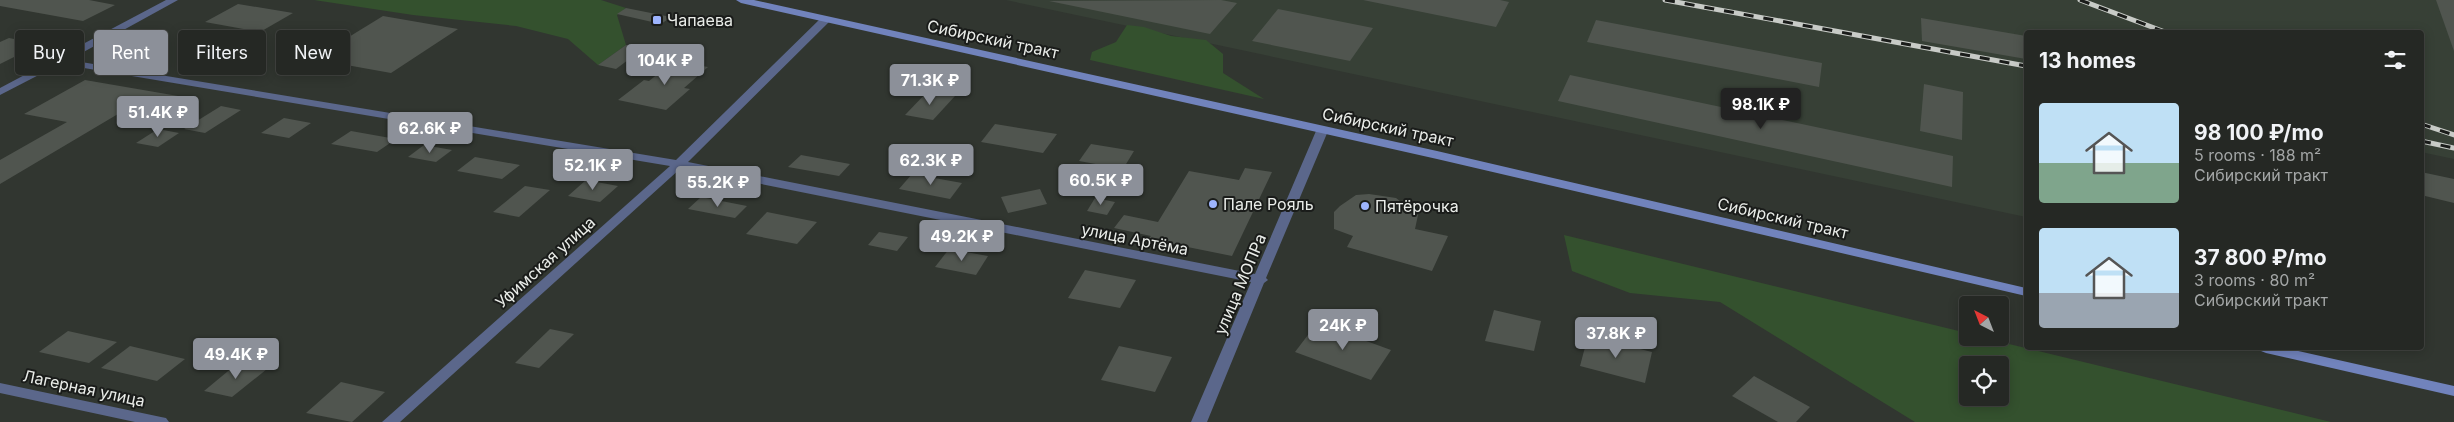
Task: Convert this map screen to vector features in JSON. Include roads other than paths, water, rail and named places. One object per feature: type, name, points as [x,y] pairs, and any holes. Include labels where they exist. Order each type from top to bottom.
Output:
[{"type":"main road","name":"Сибирский тракт","points":[[741,0],[1446,158],[2024,292]]},
{"type":"main road","points":[[2275,350],[2454,391]]},
{"type":"street","points":[[84,47],[173,0]]},
{"type":"street","name":"Уфимская улица","points":[[390,422],[679,164],[825,20]]},
{"type":"street","name":"улица Артёма","points":[[84,65],[679,164],[1261,280]]},
{"type":"street","points":[[0,92],[32,75]]},
{"type":"street","name":"улица МОПРа","points":[[1199,422],[1261,280],[1322,131]]},
{"type":"street","name":"Лагерная улица","points":[[0,388],[161,422]]},
{"type":"railway","points":[[1665,0],[2024,66]]},
{"type":"railway","points":[[2080,0],[2160,30]]},
{"type":"railway","points":[[2424,125],[2454,135]]},
{"type":"railway","points":[[2424,142],[2454,148]]},
{"type":"place","name":"Чапаева","points":[[657,20]]},
{"type":"place","name":"Пале Рояль","points":[[1213,204]]},
{"type":"place","name":"Пятёрочка","points":[[1365,206]]}]
